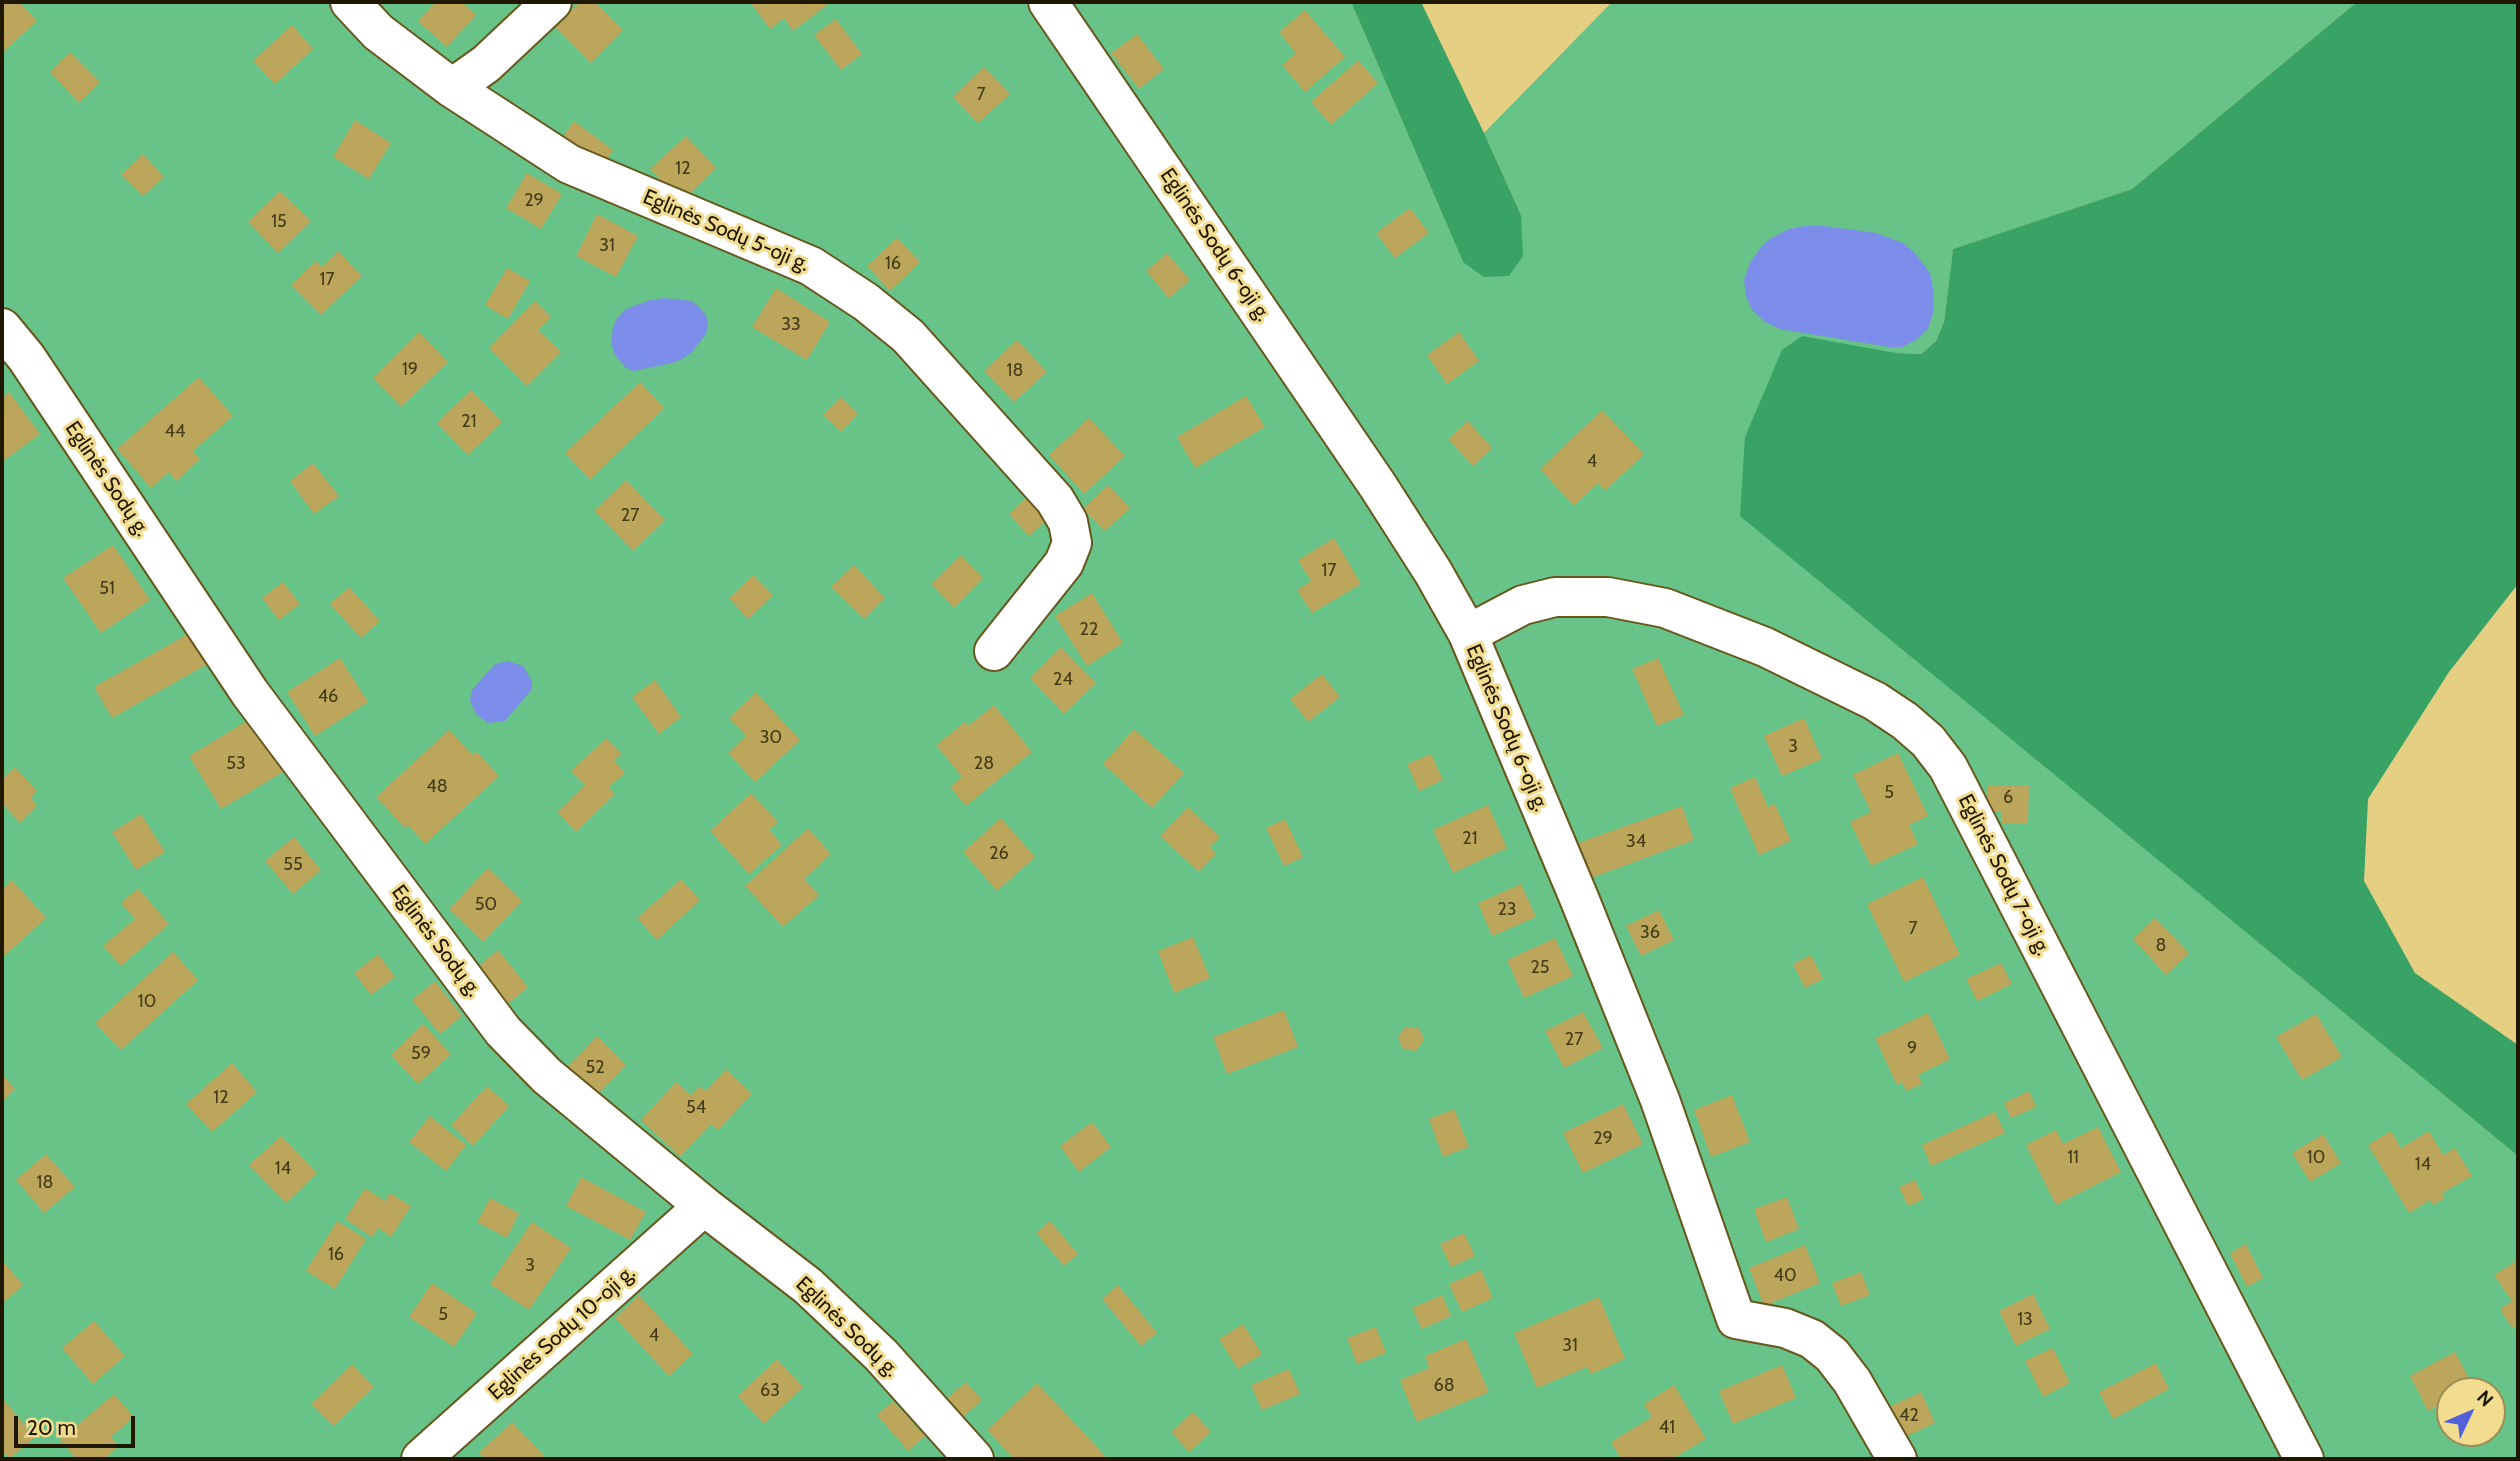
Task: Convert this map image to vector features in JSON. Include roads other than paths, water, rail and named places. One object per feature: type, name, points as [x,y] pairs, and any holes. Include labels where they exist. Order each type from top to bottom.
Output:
[{"type":"street","name":"Eglinės Sodų 5-oji g.","points":[[350,2],[378,32],[452,88],[569,164],[811,266],[866,302],[908,336],[1055,500],[1068,522],[1072,542],[1064,563],[994,651]]},
{"type":"street","points":[[452,88],[486,64],[552,2]]},
{"type":"street","name":"Eglinės Sodų 6-oji g.","points":[[1048,2],[1378,486],[1433,572],[1468,634],[1660,1100],[1736,1319],[1785,1328],[1812,1339],[1832,1355],[1852,1381],[1897,1459]]},
{"type":"street","name":"Eglinės Sodų g.","points":[[2,328],[26,357],[250,693],[503,1031],[547,1076],[704,1206],[807,1286],[881,1355],[974,1459]]},
{"type":"street","name":"Eglinės Sodų 7-oji g.","points":[[1468,634],[1523,605],[1555,597],[1608,597],[1665,608],[1765,647],[1875,701],[1905,721],[1927,741],[1948,767],[2304,1459]]},
{"type":"street","name":"Eglinės Sodų 10-oji g.","points":[[421,1459],[704,1206]]},
{"type":"water","points":[[1804,226],[1876,233],[1903,243],[1914,252],[1930,273],[1934,293],[1933,313],[1928,329],[1916,340],[1902,347],[1889,347],[1780,329],[1765,322],[1752,310],[1746,296],[1744,280],[1750,263],[1771,238],[1789,229]]},
{"type":"water","points":[[665,298],[692,301],[700,308],[706,315],[706,334],[692,352],[682,359],[633,371],[625,367],[615,355],[611,344],[617,318],[626,309],[650,300]]},
{"type":"water","points":[[508,661],[523,666],[532,681],[532,689],[505,721],[488,723],[476,714],[470,700],[472,690],[495,664]]}]
